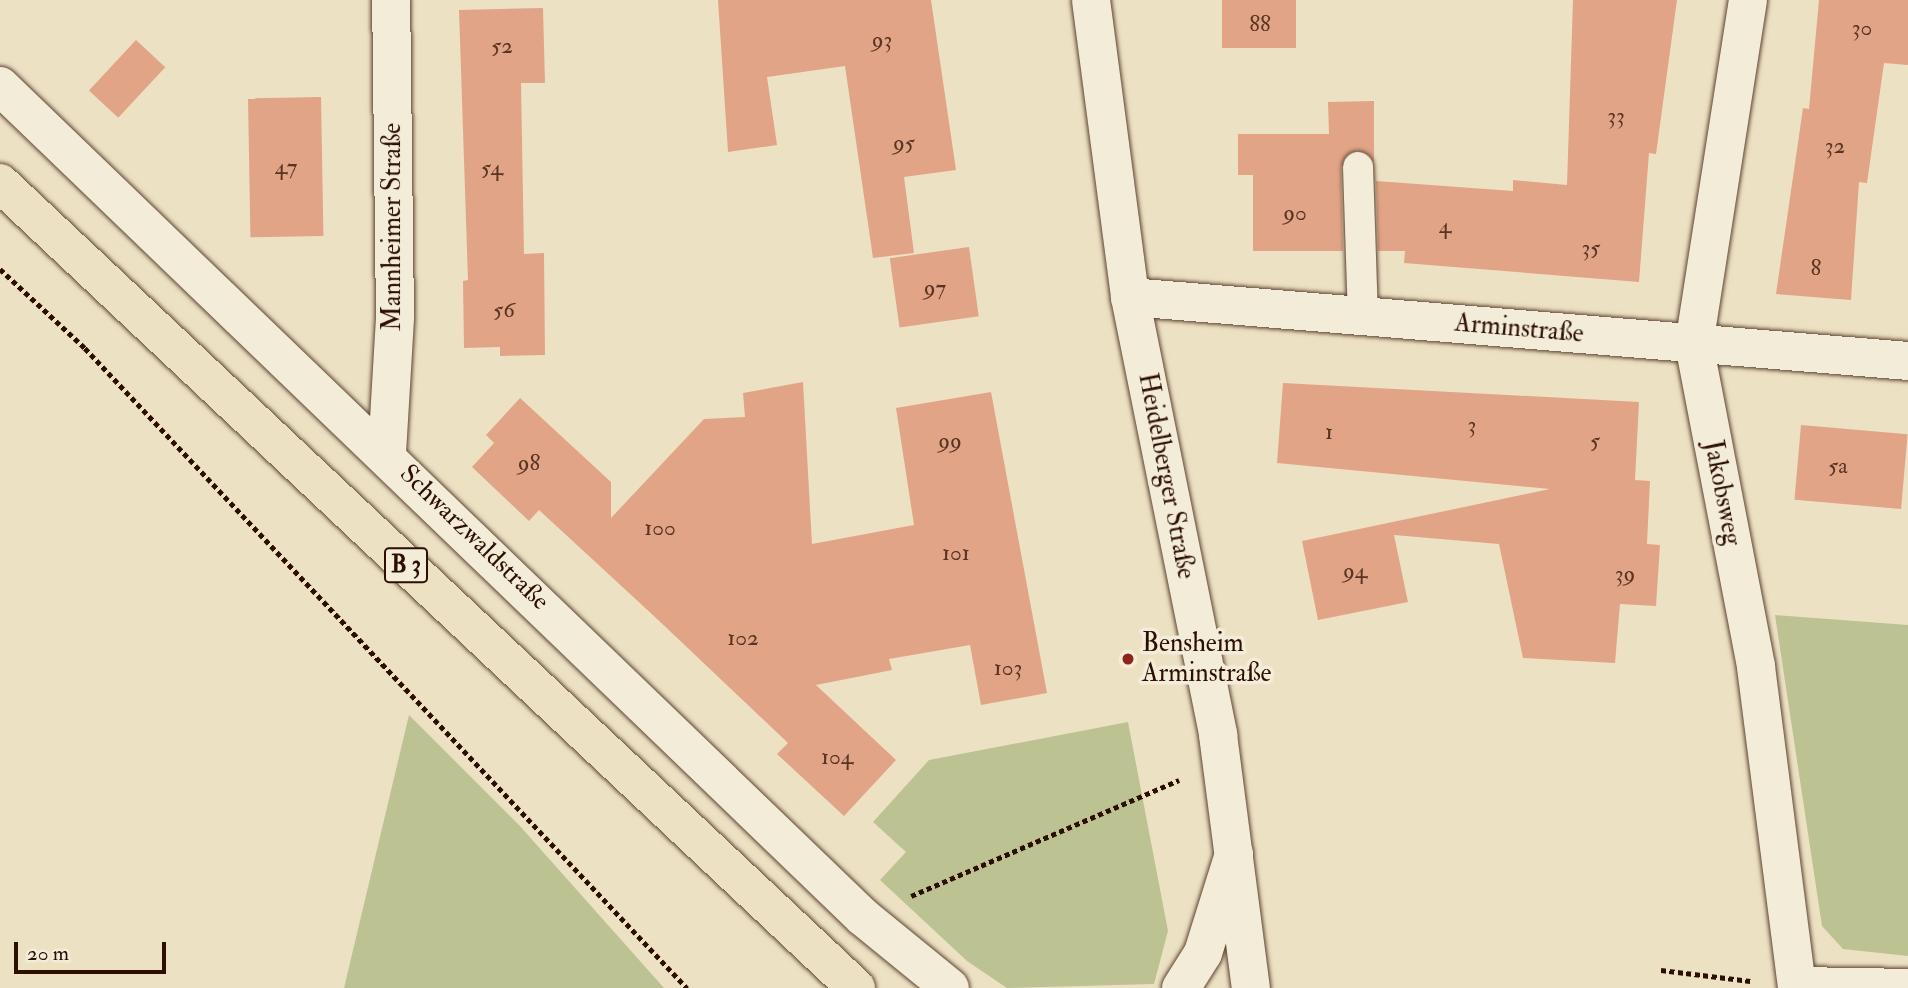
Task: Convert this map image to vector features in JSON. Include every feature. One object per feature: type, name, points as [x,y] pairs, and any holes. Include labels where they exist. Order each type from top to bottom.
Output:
[{"type":"main road","name":"B 3","points":[[0,183],[856,988]]},
{"type":"street","name":"Mannheimer Straße","points":[[387,453],[395,317],[391,0]]},
{"type":"street","name":"Heidelberger Straße","points":[[1091,0],[1130,297],[1222,761],[1251,988]]},
{"type":"street","name":"Jakobsweg","points":[[1748,0],[1694,344],[1756,667],[1797,987]]},
{"type":"street","name":"Schwarzwaldstraße","points":[[0,86],[387,453],[863,917],[950,988]]},
{"type":"street","name":"Arminstraße","points":[[1130,297],[1908,361]]},
{"type":"street","points":[[1181,988],[1203,953],[1235,852]]},
{"type":"street","points":[[1228,988],[1248,950]]},
{"type":"street","points":[[1797,987],[1908,988]]},
{"type":"lane","points":[[1358,167],[1363,316]]},
{"type":"path","points":[[0,269],[85,348],[687,988]]},
{"type":"path","points":[[863,917],[1222,761]]},
{"type":"path","points":[[1661,970],[1797,987]]},
{"type":"green space","points":[[1775,615],[1908,625],[1908,956],[1843,949],[1822,926]]},
{"type":"green space","points":[[409,715],[519,825],[664,988],[344,988]]},
{"type":"green space","points":[[1128,722],[1168,931],[1154,984],[1007,988],[967,961],[880,880],[906,852],[873,822],[929,760]]},
{"type":"building","points":[[718,0],[931,0],[956,170],[904,177],[914,253],[873,258],[845,66],[767,77],[777,145],[728,152]]},
{"type":"building","points":[[1222,0],[1296,0],[1296,48],[1222,48]]},
{"type":"building","points":[[1573,0],[1677,0],[1656,154],[1649,153],[1639,282],[1404,263],[1405,251],[1378,251],[1376,181],[1513,191],[1513,180],[1567,185]]},
{"type":"building","points":[[1819,0],[1908,0],[1908,65],[1884,63],[1867,183],[1859,182],[1851,300],[1776,294],[1803,108],[1809,109]]},
{"type":"building","points":[[543,8],[545,83],[521,83],[524,254],[544,253],[545,355],[500,356],[500,347],[464,348],[463,281],[468,280],[459,10]]},
{"type":"building","points":[[136,40],[165,67],[118,118],[89,90]]},
{"type":"building","points":[[321,97],[323,236],[250,237],[248,98]]},
{"type":"building","points":[[1374,101],[1374,162],[1357,150],[1341,167],[1343,251],[1253,251],[1253,175],[1238,175],[1238,134],[1329,134],[1328,102]]},
{"type":"building","points":[[969,247],[979,316],[900,327],[890,258]]},
{"type":"building","points":[[803,382],[812,544],[914,525],[896,408],[991,392],[1047,693],[981,705],[970,645],[889,659],[892,670],[816,685],[896,760],[844,816],[777,754],[788,743],[655,617],[539,510],[529,521],[472,467],[494,443],[486,435],[520,398],[611,482],[611,518],[704,419],[745,417],[743,393]]},
{"type":"building","points":[[1283,383],[1639,402],[1635,480],[1650,481],[1647,544],[1660,545],[1656,606],[1620,604],[1615,663],[1523,658],[1499,544],[1394,535],[1408,602],[1318,620],[1302,541],[1550,489],[1277,463]]},
{"type":"building","points":[[1801,425],[1908,434],[1901,509],[1794,500]]},
{"type":"place","name":"Bensheim Arminstraße","points":[[1128,659]]}]
